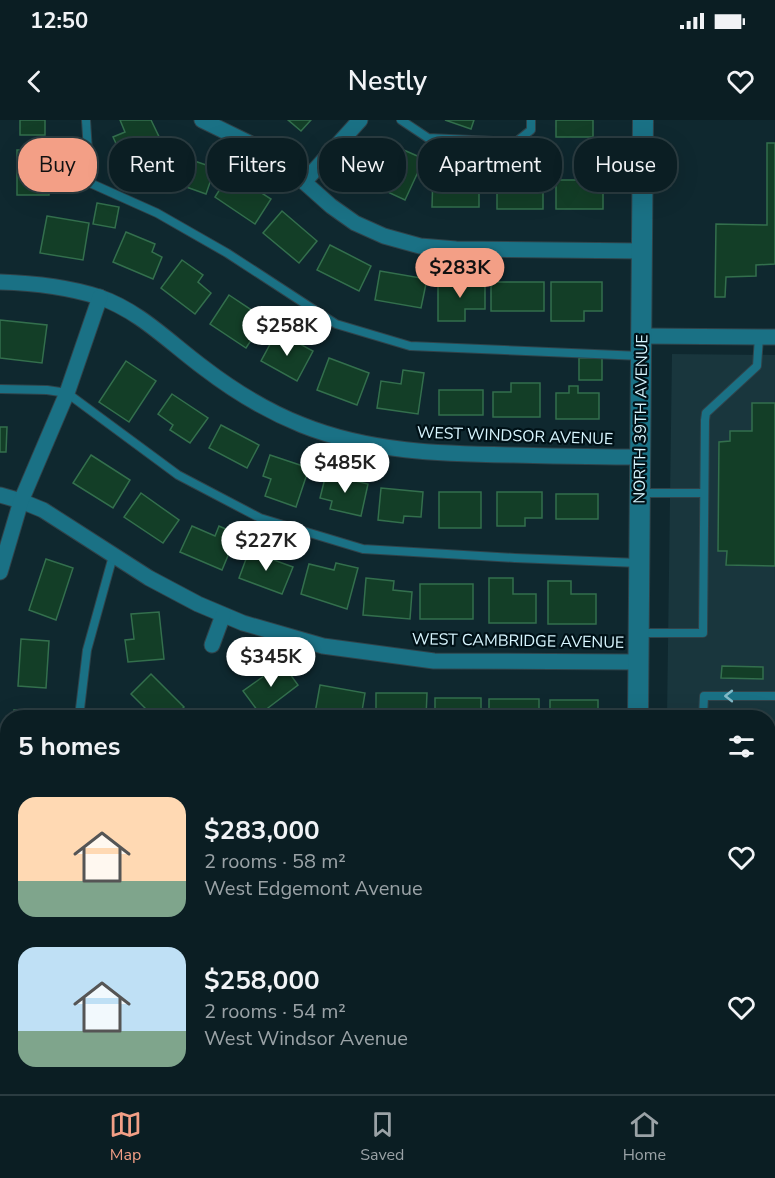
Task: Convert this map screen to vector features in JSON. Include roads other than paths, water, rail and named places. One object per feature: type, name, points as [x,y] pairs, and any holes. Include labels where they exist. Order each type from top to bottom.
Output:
[{"type":"street","points":[[202,120],[239,138]]},
{"type":"street","points":[[307,179],[360,120]]},
{"type":"street","name":"NORTH 39TH AVENUE","points":[[638,710],[643,120]]},
{"type":"street","points":[[307,185],[355,223],[384,236],[420,246],[456,249],[642,251]]},
{"type":"street","name":"WEST WINDSOR AVENUE","points":[[0,282],[56,287],[100,297],[154,326],[203,368],[235,390],[280,416],[333,435],[374,445],[440,454],[640,457]]},
{"type":"street","points":[[0,572],[21,501],[67,393],[100,297]]},
{"type":"street","points":[[642,346],[775,337]]},
{"type":"street","name":"WEST CAMBRIDGE AVENUE","points":[[0,495],[43,510],[149,579],[223,615],[322,646],[435,661],[638,662]]},
{"type":"street","points":[[212,645],[223,615]]},
{"type":"lane","points":[[86,120],[90,183],[156,213],[217,247],[336,324],[410,346],[642,346]]},
{"type":"lane","points":[[401,120],[428,138],[516,142],[531,130],[531,120]]},
{"type":"lane","points":[[639,633],[703,633],[706,413],[757,366],[759,337]]},
{"type":"lane","points":[[0,389],[67,393],[178,476],[260,518],[363,549],[515,558],[639,562]]},
{"type":"lane","points":[[640,493],[704,494]]},
{"type":"lane","points":[[80,710],[87,650],[113,556]]},
{"type":"lane","points":[[704,710],[704,696],[775,696]]}]
